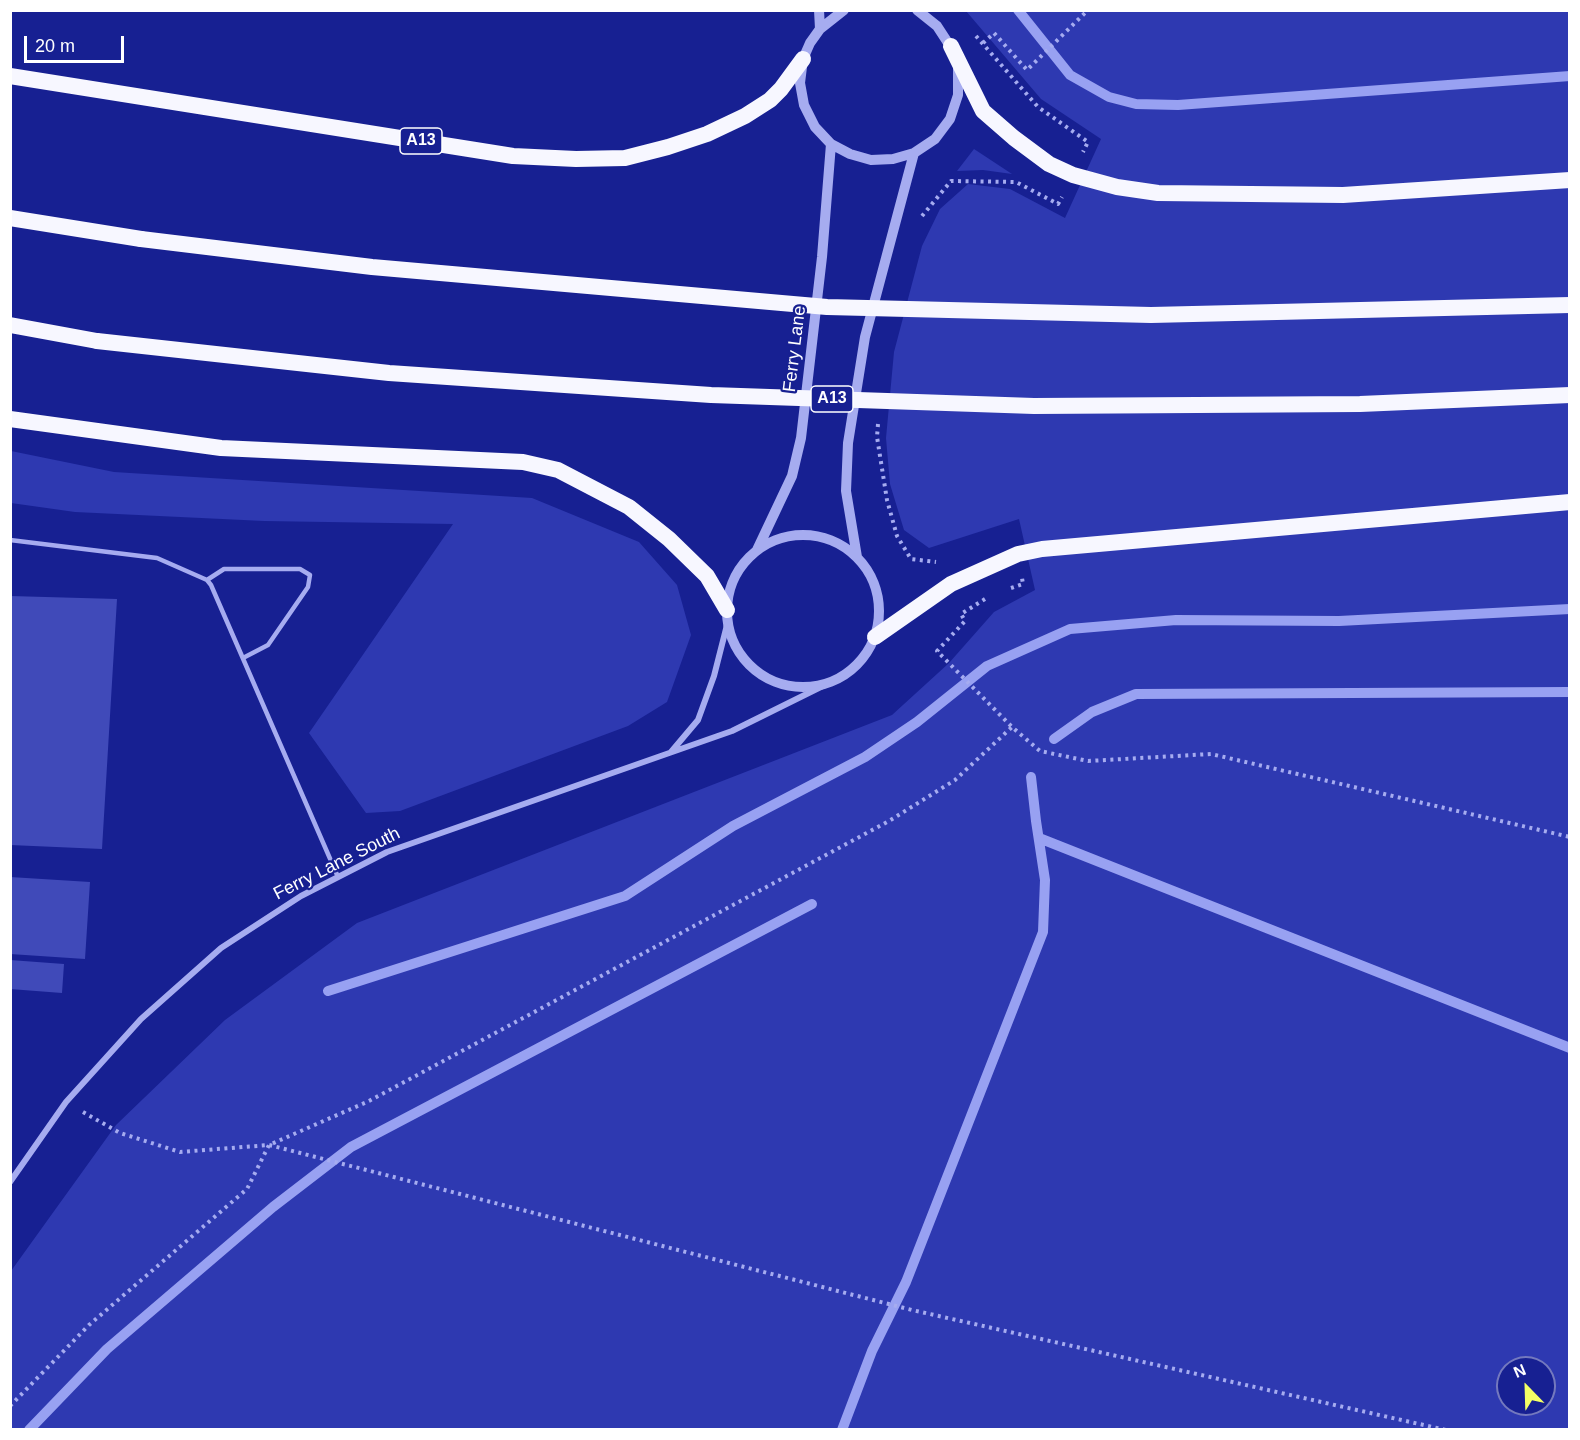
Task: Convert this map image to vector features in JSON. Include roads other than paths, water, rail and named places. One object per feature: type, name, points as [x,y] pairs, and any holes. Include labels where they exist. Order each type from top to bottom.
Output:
[{"type":"highway","points":[[951,46],[983,111],[1014,138],[1049,164],[1073,175],[1117,187],[1158,193],[1343,195],[1569,180]]},
{"type":"highway","name":"A13","points":[[10,76],[513,156],[586,159],[625,158],[707,134],[745,116],[770,100],[803,59]]},
{"type":"highway","points":[[10,218],[141,239],[372,267],[827,307],[1150,315],[1569,305]]},
{"type":"highway","name":"A13","points":[[10,326],[97,341],[389,373],[723,396],[1034,406],[1360,404],[1569,395]]},
{"type":"highway","points":[[10,419],[221,448],[523,462],[558,470],[629,507],[669,538],[707,576],[727,615]]},
{"type":"highway","points":[[875,637],[951,584],[983,568],[1026,552],[1569,502]]},
{"type":"street","points":[[819,10],[820,28]]},
{"type":"street","points":[[844,10],[820,28],[810,43],[803,59],[800,83],[804,105],[815,127],[831,144],[850,154],[871,160],[893,159],[914,153],[935,139],[950,119],[958,95],[959,70],[951,46],[937,26],[917,10]]},
{"type":"street","name":"Ferry Lane","points":[[757,550],[792,477],[801,438],[822,257],[831,144]]},
{"type":"street","points":[[857,557],[846,491],[848,443],[865,337],[914,153]]},
{"type":"street","points":[[671,753],[698,720],[714,676],[731,588],[741,567],[757,550],[787,537],[819,536],[839,544],[857,557],[870,574],[878,594],[879,616],[875,637],[862,659],[843,676],[820,686],[794,687],[770,680],[750,665],[735,644],[727,615]]},
{"type":"street","name":"Ferry Lane South","points":[[10,1182],[66,1102],[141,1019],[220,948],[301,896],[387,852],[732,731],[843,676]]},
{"type":"lane","points":[[10,540],[157,558],[207,579],[212,585],[338,877]]},
{"type":"lane","points":[[207,579],[224,568],[300,569],[310,575],[308,587],[268,645],[243,658]]},
{"type":"waterway","points":[[1018,10],[1070,75],[1109,97],[1136,104],[1178,105],[1570,76]]},
{"type":"waterway","points":[[328,991],[625,896],[733,826],[865,757],[917,722],[987,666],[1070,629],[1176,620],[1339,621],[1570,609]]},
{"type":"waterway","points":[[1054,739],[1092,712],[1136,694],[1570,692]]},
{"type":"waterway","points":[[842,1430],[872,1351],[906,1282],[1043,932],[1045,880],[1031,777]]},
{"type":"waterway","points":[[1039,838],[1570,1048]]},
{"type":"waterway","points":[[29,1430],[107,1349],[273,1207],[351,1147],[812,904]]}]
